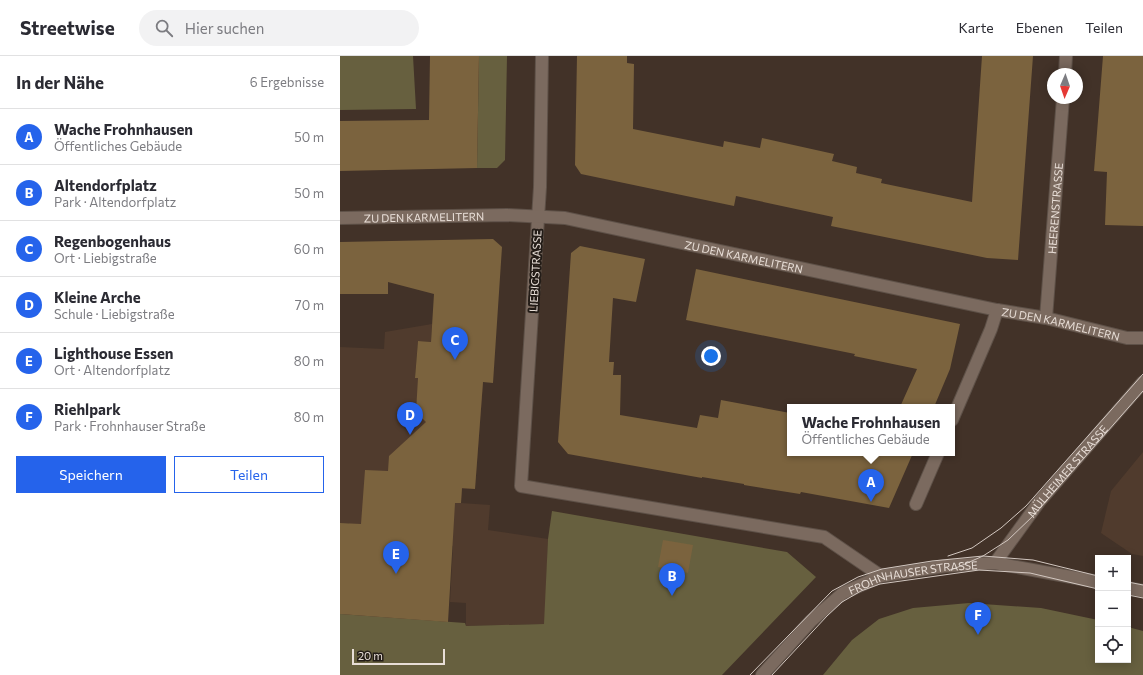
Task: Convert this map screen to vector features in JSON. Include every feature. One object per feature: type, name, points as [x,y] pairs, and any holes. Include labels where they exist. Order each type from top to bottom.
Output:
[{"type":"street","name":"LIEBIGSTRASSE","points":[[542,56],[540,187],[520,486],[824,537],[881,576]]},
{"type":"street","points":[[1065,68],[1066,56]]},
{"type":"street","name":"HEERENSTRASSE","points":[[1046,318],[1063,104]]},
{"type":"street","name":"ZU DEN KARMELITERN","points":[[340,218],[507,215],[565,218],[997,310],[1046,318],[1127,338],[1143,338]]},
{"type":"street","points":[[955,413],[991,329],[997,310]]},
{"type":"street","name":"MÜLHEIMER STRASSE","points":[[995,563],[1039,502],[1143,382]]},
{"type":"street","points":[[916,504],[937,456]]},
{"type":"street","name":"FROHNHAUSER STRASSE","points":[[762,675],[811,621],[843,593],[881,576],[945,566],[995,563],[1095,581]]},
{"type":"street","points":[[1131,589],[1143,591]]},
{"type":"shaded area","points":[[340,56],[413,56],[416,109],[340,110]]},
{"type":"shaded area","points":[[479,56],[507,56],[505,160],[497,168],[477,168]]},
{"type":"shaded area","points":[[432,324],[431,342],[418,341],[415,377],[483,383],[475,489],[462,489],[461,503],[490,505],[488,530],[548,539],[545,624],[466,626],[466,603],[450,602],[453,546],[374,524],[359,524],[350,529],[349,523],[340,523],[340,347],[384,349],[385,332]]},
{"type":"shaded area","points":[[1143,452],[1143,556],[1132,554],[1101,533],[1111,491]]},
{"type":"shaded area","points":[[552,511],[787,552],[816,577],[722,675],[340,675],[340,614],[465,623],[466,626],[544,624],[548,539]]},
{"type":"shaded area","points":[[969,603],[1041,608],[1095,619],[1095,663],[1131,663],[1131,628],[1143,631],[1143,675],[823,675],[852,640],[879,619],[913,608]]},
{"type":"building","points":[[430,56],[479,56],[477,168],[340,171],[340,121],[429,120]]},
{"type":"building","points":[[577,56],[627,56],[627,63],[634,64],[633,129],[723,147],[724,141],[760,148],[762,138],[834,154],[832,161],[857,167],[856,173],[882,179],[881,183],[972,202],[982,56],[1033,56],[1018,260],[987,258],[831,226],[833,217],[736,196],[734,206],[581,174],[575,165]]},
{"type":"building","points":[[1103,56],[1143,56],[1143,226],[1105,225],[1107,172],[1094,171]]},
{"type":"building","points":[[493,239],[502,247],[493,383],[483,382],[475,489],[462,488],[461,503],[455,503],[448,622],[340,614],[340,523],[361,524],[365,470],[388,471],[389,456],[426,422],[416,412],[418,378],[415,378],[418,341],[431,342],[434,294],[388,282],[388,294],[340,294],[340,242]]},
{"type":"building","points":[[580,246],[645,259],[636,302],[613,298],[609,362],[614,362],[613,375],[621,375],[620,415],[697,428],[700,415],[718,418],[721,400],[787,412],[787,456],[864,456],[877,458],[878,456],[912,456],[889,508],[801,492],[800,494],[702,478],[568,454],[558,442],[571,253]]},
{"type":"building","points":[[696,269],[960,324],[950,369],[935,404],[901,404],[917,369],[854,356],[855,354],[686,320]]},
{"type":"building","points":[[663,540],[693,545],[688,573],[658,567]]},
{"type":"tram line","points":[[948,556],[972,548],[1001,528],[1026,506],[1143,374]]},
{"type":"tram line","points":[[950,570],[983,556],[1008,540],[1033,516],[1143,391]]},
{"type":"tram line","points":[[750,675],[832,591],[858,577],[882,569],[932,561],[983,556],[1033,560],[1095,575]]},
{"type":"tram line","points":[[772,675],[842,602],[861,591],[880,584],[979,570],[1030,573],[1095,588]]},
{"type":"tram line","points":[[1131,583],[1143,585]]},
{"type":"tram line","points":[[1131,596],[1143,598]]},
{"type":"place","name":"Regenbogenhaus","points":[[455,360]]},
{"type":"place","name":"Kleine Arche","points":[[410,435]]},
{"type":"place","name":"Wache Frohnhausen","points":[[871,502]]},
{"type":"place","name":"Lighthouse Essen","points":[[396,574]]},
{"type":"place","name":"Altendorfplatz","points":[[672,596]]},
{"type":"place","name":"Riehlpark","points":[[978,635]]}]
